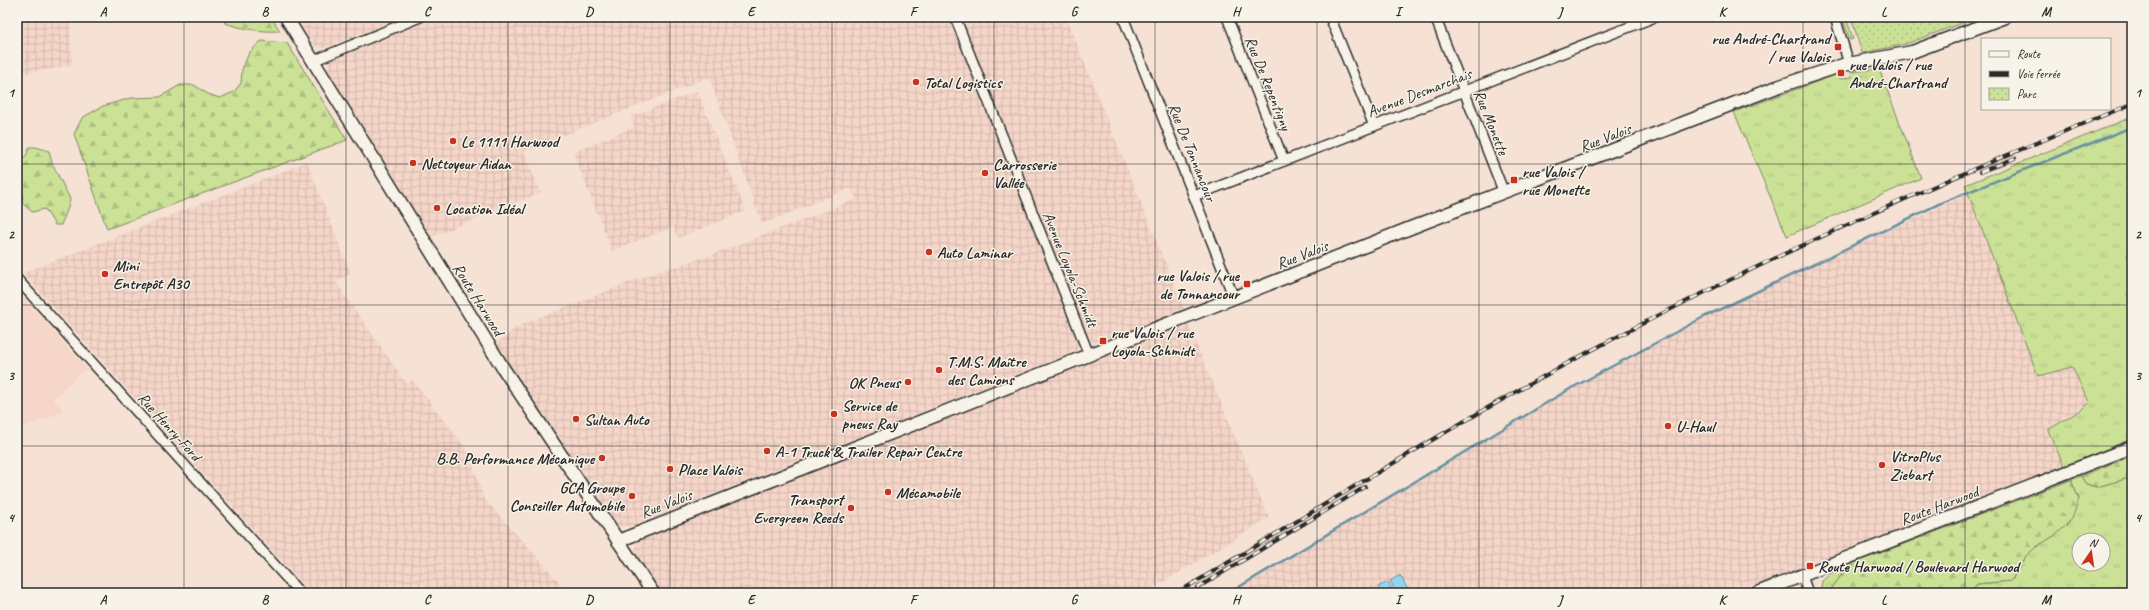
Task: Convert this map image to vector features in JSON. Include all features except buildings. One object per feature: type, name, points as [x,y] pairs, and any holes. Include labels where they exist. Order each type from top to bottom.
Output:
[{"type":"street","name":"Route Harwood","points":[[286,17],[503,368],[653,593]]},
{"type":"street","points":[[313,61],[420,17]]},
{"type":"street","name":"Avenue Loyola-Schmidt","points":[[954,17],[1089,355]]},
{"type":"street","name":"Rue De Tonnancour","points":[[1123,17],[1234,298]]},
{"type":"street","name":"Rue De Repentigny","points":[[1227,17],[1284,161]]},
{"type":"street","points":[[1330,17],[1374,126]]},
{"type":"street","name":"Rue Monette","points":[[1435,17],[1504,192]]},
{"type":"street","name":"Avenue Desmarchais","points":[[1194,196],[1655,17]]},
{"type":"street","points":[[1835,17],[1849,64]]},
{"type":"street","name":"Rue Valois","points":[[618,541],[1504,192],[1777,87],[1849,64],[1912,52],[2005,17]]},
{"type":"street","name":"Rue Henry-Ford","points":[[17,279],[300,593]]},
{"type":"street","name":"Route Harwood","points":[[1757,593],[2132,447]]},
{"type":"street","points":[[1802,576],[1808,593]]},
{"type":"shaded area","points":[[17,17],[70,17],[72,65],[17,75]]},
{"type":"shaded area","points":[[295,17],[404,17],[324,48],[319,48],[312,43]]},
{"type":"shaded area","points":[[437,17],[948,17],[1078,343],[1077,351],[635,525],[625,527],[618,526],[583,477],[499,350],[498,345],[500,341],[515,328],[523,324],[648,275],[708,256],[856,199],[851,188],[762,224],[709,77],[524,151],[540,193],[431,237],[430,240],[327,71],[329,62],[337,56]]},
{"type":"shaded area","points":[[961,17],[1066,17],[1184,309],[1099,343],[1094,343],[1089,338]]},
{"type":"shaded area","points":[[697,91],[746,211],[678,238],[673,227],[612,251],[573,152],[634,127],[630,117]]},
{"type":"shaded area","points":[[307,162],[351,274],[335,281],[406,383],[413,380],[461,442],[469,454],[484,498],[569,593],[310,593],[23,273]]},
{"type":"shaded area","points":[[1976,190],[2038,376],[2072,367],[2089,402],[2081,410],[2048,430],[2064,466],[1736,593],[1228,593],[1593,375],[1788,277]]},
{"type":"shaded area","points":[[17,291],[89,371],[83,371],[53,399],[64,411],[17,430]]},
{"type":"shaded area","points":[[1188,324],[1269,518],[1145,593],[661,593],[635,553],[637,542],[646,535]]},
{"type":"green space","points":[[223,17],[271,17],[280,31],[252,30],[239,27],[225,23]]},
{"type":"green space","points":[[1842,17],[1846,17],[1853,39],[1850,40]]},
{"type":"green space","points":[[1851,17],[1978,17],[1906,44],[1862,53]]},
{"type":"green space","points":[[261,41],[287,43],[347,140],[107,229],[74,134],[82,118],[103,106],[131,98],[160,97],[180,85],[194,85],[208,94],[220,98],[234,92],[241,83],[242,69],[249,53]]},
{"type":"green space","points":[[1879,69],[1921,178],[1787,236],[1734,112],[1838,74],[1840,79],[1852,77],[1851,72]]},
{"type":"green space","points":[[2132,117],[2132,439],[2064,466],[2048,430],[2081,410],[2089,402],[2072,367],[2038,376],[1965,185]]},
{"type":"green space","points":[[29,147],[36,147],[49,151],[52,163],[70,199],[68,209],[61,225],[55,225],[45,209],[32,212],[22,203],[23,192],[17,178],[18,165],[27,154]]},
{"type":"green space","points":[[2132,456],[2132,477],[2097,487],[2086,484],[2081,476]]},
{"type":"green space","points":[[2081,476],[2086,484],[2097,487],[2132,477],[2132,593],[1978,593],[1972,590],[1977,584],[2011,581],[2025,557],[2036,547],[2057,534],[2079,499],[2071,480]]},
{"type":"green space","points":[[2071,480],[2079,499],[2072,519],[2057,534],[2036,547],[2025,557],[2011,581],[1977,584],[1972,590],[1978,593],[1834,593],[1832,588],[1849,565]]},
{"type":"green space","points":[[1849,565],[1832,588],[1834,593],[1820,593],[1822,581],[1831,573]]},
{"type":"water","points":[[1400,575],[1409,592],[1397,593],[1390,581]]},
{"type":"water","points":[[1388,582],[1394,593],[1381,593],[1378,587]]},
{"type":"waterway","points":[[1229,593],[1568,390],[1702,318],[1943,202],[2132,127]]},
{"type":"railway","points":[[1177,593],[1501,400],[1675,307],[1803,245],[1933,186],[2132,104]]},
{"type":"railway","points":[[1980,172],[2015,158]]},
{"type":"railway","points":[[1197,588],[1365,487]]},
{"type":"place","name":"rue André-Chartrand / rue Valois","points":[[1838,47]]},
{"type":"place","name":"rue Valois / rue André-Chartrand","points":[[1841,73]]},
{"type":"place","name":"Total Logistics","points":[[916,82]]},
{"type":"place","name":"Le 1111 Harwood","points":[[453,141]]},
{"type":"place","name":"Nettoyeur Aidan","points":[[413,163]]},
{"type":"place","name":"Carrosserie Vallée","points":[[985,173]]},
{"type":"place","name":"rue Valois / rue Monette","points":[[1514,180]]},
{"type":"place","name":"Location Idéal","points":[[437,208]]},
{"type":"place","name":"Auto Laminar","points":[[929,252]]},
{"type":"place","name":"Mini Entrepôt A30","points":[[105,274]]},
{"type":"place","name":"rue Valois / rue de Tonnancour","points":[[1247,284]]},
{"type":"place","name":"rue Valois / rue Loyola-Schmidt","points":[[1103,341]]},
{"type":"place","name":"T.M.S. Maître des Camions","points":[[939,370]]},
{"type":"place","name":"OK Pneus","points":[[908,382]]},
{"type":"place","name":"Service de pneus Ray","points":[[834,414]]},
{"type":"place","name":"Sultan Auto","points":[[576,419]]},
{"type":"place","name":"U-Haul","points":[[1668,426]]},
{"type":"place","name":"A-1 Truck & Trailer Repair Centre","points":[[767,451]]},
{"type":"place","name":"B.B. Performance Mécanique","points":[[602,458]]},
{"type":"place","name":"VitroPlus Ziebart","points":[[1882,465]]},
{"type":"place","name":"Place Valois","points":[[670,469]]},
{"type":"place","name":"Mécamobile","points":[[888,492]]},
{"type":"place","name":"GCA Groupe Conseiller Automobile","points":[[632,496]]},
{"type":"place","name":"Transport Evergreen Reeds","points":[[851,508]]},
{"type":"place","name":"Route Harwood / Boulevard Harwood","points":[[1810,566]]}]
